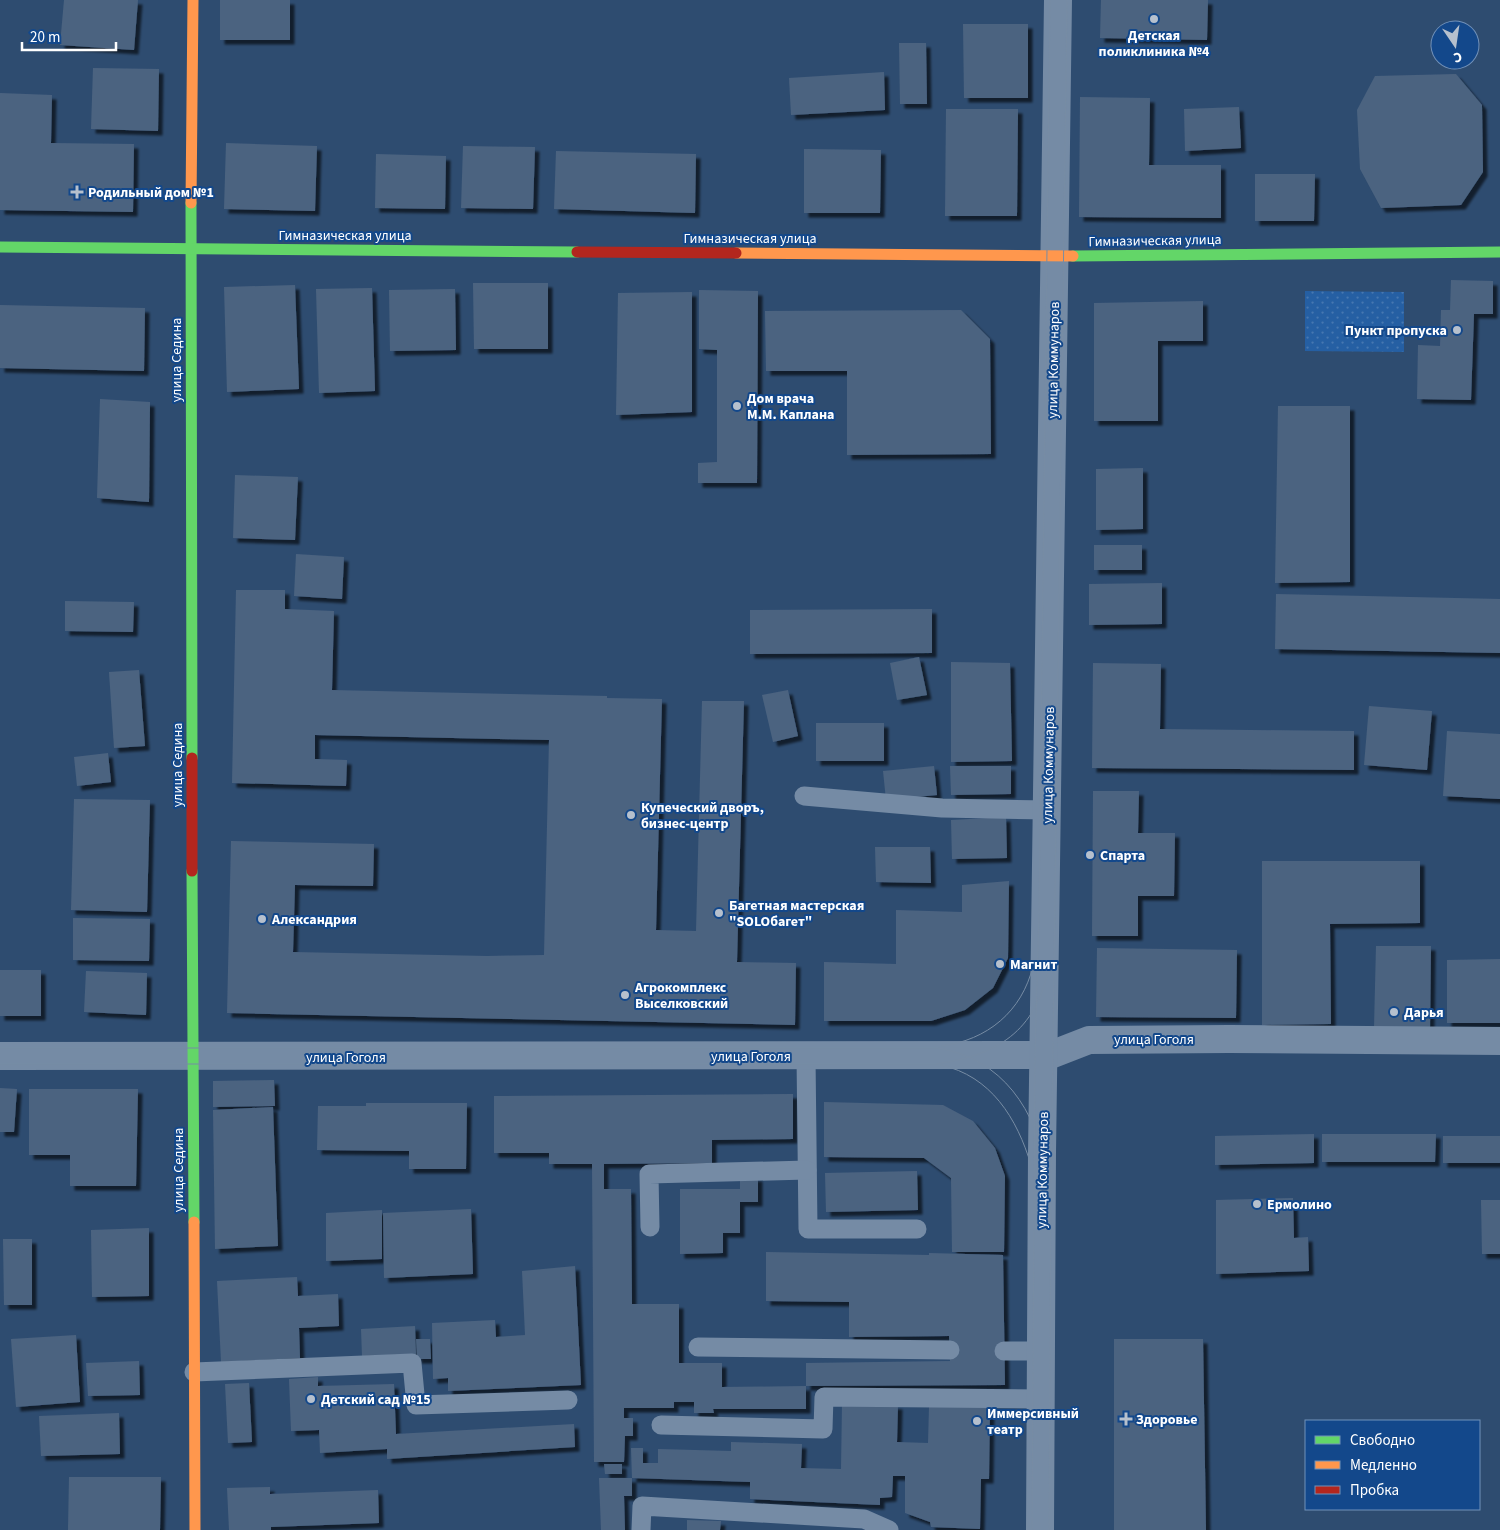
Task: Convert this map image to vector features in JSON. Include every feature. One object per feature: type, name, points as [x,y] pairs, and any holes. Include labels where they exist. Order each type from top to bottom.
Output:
[{"type":"main road","name":"улица Седина","points":[[192,0],[190,248],[195,1530]]},
{"type":"main road","name":"Гимназическая улица","points":[[0,247],[1054,256],[1500,252]]},
{"type":"street","name":"улица Коммунаров","points":[[1040,1530],[1044,1054],[1058,0]]},
{"type":"street","name":"улица Гоголя","points":[[0,1056],[806,1056],[1053,1054],[1089,1040],[1500,1041]]},
{"type":"lane","points":[[804,796],[942,808],[1048,810]]},
{"type":"lane","points":[[806,1056],[808,1229],[917,1229]]},
{"type":"lane","points":[[650,1227],[649,1174],[807,1170]]},
{"type":"lane","points":[[698,1347],[950,1350]]},
{"type":"lane","points":[[1004,1351],[1041,1351]]},
{"type":"lane","points":[[194,1372],[412,1362],[416,1405],[568,1400]]},
{"type":"lane","points":[[661,1425],[823,1429],[824,1397],[1041,1399]]},
{"type":"lane","points":[[641,1530],[642,1506],[864,1519],[889,1530]]},
{"type":"shaded area","points":[[1305,291],[1404,292],[1404,352],[1305,351]]},
{"type":"building","points":[[64,0],[138,0],[134,50],[60,45]]},
{"type":"building","points":[[220,0],[290,0],[290,40],[220,40]]},
{"type":"building","name":"Детская поликлиника №4","points":[[1101,0],[1208,0],[1207,40],[1100,38]]},
{"type":"building","points":[[963,24],[1028,24],[1028,98],[964,98]]},
{"type":"building","points":[[899,43],[926,43],[927,104],[900,104]]},
{"type":"building","points":[[93,68],[159,69],[158,131],[91,129]]},
{"type":"building","points":[[884,72],[885,110],[791,115],[789,78]]},
{"type":"building","points":[[1456,74],[1482,105],[1483,172],[1461,205],[1381,208],[1360,169],[1357,110],[1375,76]]},
{"type":"building","name":"Родильный дом №1","points":[[0,93],[52,95],[51,143],[134,144],[133,212],[0,210]]},
{"type":"building","points":[[1080,97],[1150,98],[1149,165],[1221,165],[1221,218],[1079,217]]},
{"type":"building","points":[[1239,107],[1241,148],[1185,151],[1184,109]]},
{"type":"building","points":[[946,109],[1018,109],[1017,216],[945,216]]},
{"type":"building","points":[[226,143],[317,146],[315,211],[224,209]]},
{"type":"building","points":[[463,146],[535,147],[533,209],[461,208]]},
{"type":"building","points":[[804,149],[881,150],[880,213],[804,213]]},
{"type":"building","points":[[556,151],[696,154],[695,213],[554,209]]},
{"type":"building","points":[[376,154],[446,156],[445,209],[375,208]]},
{"type":"building","points":[[1255,174],[1315,174],[1314,221],[1255,221]]},
{"type":"building","name":"Пункт пропуска","points":[[1451,280],[1493,281],[1493,314],[1474,314],[1471,400],[1417,399],[1418,345],[1440,346],[1441,310],[1450,310]]},
{"type":"building","points":[[473,283],[548,283],[548,349],[474,349]]},
{"type":"building","points":[[295,285],[299,389],[227,392],[224,287]]},
{"type":"building","points":[[372,288],[375,391],[319,393],[316,289]]},
{"type":"building","points":[[455,289],[456,350],[390,351],[389,290]]},
{"type":"building","name":"Дом врача М.М. Каплана","points":[[699,290],[758,291],[757,483],[698,483],[698,463],[717,462],[717,350],[699,349]]},
{"type":"building","points":[[692,292],[692,412],[616,415],[618,293]]},
{"type":"building","points":[[1203,301],[1203,341],[1158,341],[1158,421],[1094,421],[1094,303]]},
{"type":"building","points":[[0,305],[145,308],[144,371],[0,368]]},
{"type":"building","points":[[961,310],[990,339],[991,454],[847,455],[847,371],[766,371],[765,311]]},
{"type":"building","points":[[100,399],[150,402],[149,502],[97,498]]},
{"type":"building","points":[[1278,406],[1350,406],[1350,582],[1275,583]]},
{"type":"building","points":[[1143,468],[1143,529],[1096,530],[1096,469]]},
{"type":"building","points":[[235,475],[298,477],[295,540],[233,538]]},
{"type":"building","points":[[1094,545],[1142,545],[1142,570],[1094,570]]},
{"type":"building","points":[[296,554],[344,557],[342,599],[294,596]]},
{"type":"building","points":[[1162,583],[1162,624],[1089,625],[1089,584]]},
{"type":"building","points":[[236,590],[285,590],[285,609],[334,611],[332,690],[662,699],[656,930],[696,931],[702,701],[744,701],[737,962],[796,963],[795,1025],[227,1013],[231,841],[374,844],[373,886],[295,885],[293,952],[487,956],[544,955],[549,740],[315,735],[315,759],[347,760],[346,786],[232,783]]},
{"type":"building","points":[[1276,594],[1500,599],[1500,653],[1275,649]]},
{"type":"building","points":[[65,601],[134,602],[133,632],[65,631]]},
{"type":"building","points":[[932,609],[932,653],[750,654],[750,610]]},
{"type":"building","points":[[919,657],[927,695],[897,700],[890,663]]},
{"type":"building","points":[[951,662],[1010,663],[1012,761],[951,762]]},
{"type":"building","points":[[1093,663],[1161,664],[1160,729],[1354,731],[1354,770],[1092,768]]},
{"type":"building","points":[[139,670],[145,746],[114,748],[109,672]]},
{"type":"building","points":[[788,690],[798,736],[773,742],[762,695]]},
{"type":"building","points":[[1369,706],[1432,711],[1427,770],[1364,765]]},
{"type":"building","points":[[816,723],[884,723],[884,761],[816,761]]},
{"type":"building","points":[[1447,731],[1500,734],[1500,799],[1443,796]]},
{"type":"building","points":[[108,753],[111,782],[77,786],[74,757]]},
{"type":"building","points":[[934,766],[937,795],[886,800],[883,771]]},
{"type":"building","points":[[950,766],[1011,766],[1011,794],[951,795]]},
{"type":"building","points":[[1093,791],[1139,791],[1138,833],[1175,833],[1174,896],[1138,896],[1138,936],[1092,936]]},
{"type":"building","points":[[74,799],[150,800],[147,912],[71,910]]},
{"type":"building","points":[[1006,817],[1007,858],[952,859],[951,820]]},
{"type":"building","points":[[875,847],[930,847],[931,883],[876,882]]},
{"type":"building","points":[[1262,861],[1420,861],[1420,923],[1330,924],[1331,1024],[1262,1025]]},
{"type":"building","points":[[1009,881],[1008,958],[993,988],[965,1010],[931,1021],[824,1021],[824,962],[896,964],[896,910],[962,912],[962,885]]},
{"type":"building","points":[[73,918],[150,919],[149,961],[73,960]]},
{"type":"building","points":[[1376,946],[1431,946],[1430,1029],[1374,1028]]},
{"type":"building","points":[[1097,948],[1237,950],[1236,1018],[1096,1017]]},
{"type":"building","points":[[1500,959],[1500,1023],[1447,1023],[1447,960]]},
{"type":"building","points":[[0,970],[41,970],[41,1016],[0,1016]]},
{"type":"building","points":[[86,971],[147,973],[146,1015],[84,1012]]},
{"type":"building","points":[[274,1080],[275,1106],[213,1107],[213,1081]]},
{"type":"building","points":[[0,1088],[17,1089],[14,1132],[0,1132]]},
{"type":"building","points":[[29,1089],[138,1089],[136,1186],[70,1186],[70,1155],[29,1155]]},
{"type":"building","points":[[793,1094],[793,1139],[712,1140],[712,1163],[604,1164],[604,1189],[631,1189],[632,1304],[679,1304],[679,1363],[722,1363],[722,1387],[806,1386],[806,1409],[713,1409],[714,1413],[694,1413],[694,1402],[674,1402],[674,1408],[624,1408],[624,1418],[633,1418],[633,1436],[625,1436],[624,1462],[594,1462],[592,1164],[549,1164],[549,1153],[494,1153],[494,1096]]},
{"type":"building","points":[[824,1102],[943,1105],[973,1121],[995,1148],[1005,1176],[1004,1252],[952,1252],[951,1178],[924,1158],[824,1157]]},
{"type":"building","points":[[366,1103],[467,1103],[466,1169],[409,1169],[409,1151],[317,1150],[318,1106],[366,1106]]},
{"type":"building","points":[[273,1107],[278,1246],[215,1249],[213,1110]]},
{"type":"building","points":[[1314,1134],[1314,1163],[1215,1165],[1215,1136]]},
{"type":"building","points":[[1322,1134],[1436,1134],[1435,1162],[1322,1162]]},
{"type":"building","points":[[1443,1136],[1500,1136],[1500,1163],[1443,1163]]},
{"type":"building","points":[[917,1171],[918,1210],[826,1212],[825,1173]]},
{"type":"building","points":[[740,1177],[758,1177],[758,1202],[740,1202],[740,1233],[723,1233],[723,1253],[680,1254],[680,1189],[740,1189]]},
{"type":"building","points":[[1293,1198],[1294,1238],[1308,1237],[1309,1271],[1216,1274],[1216,1200]]},
{"type":"building","points":[[1481,1200],[1500,1200],[1500,1254],[1482,1254]]},
{"type":"building","points":[[471,1209],[473,1274],[384,1278],[383,1213]]},
{"type":"building","points":[[382,1210],[382,1259],[326,1261],[326,1213]]},
{"type":"building","points":[[149,1228],[149,1296],[92,1297],[91,1230]]},
{"type":"building","points":[[3,1239],[32,1239],[32,1305],[4,1305]]},
{"type":"building","points":[[766,1252],[1003,1255],[1005,1385],[806,1386],[806,1363],[950,1361],[949,1336],[849,1337],[849,1302],[766,1301]]},
{"type":"building","points":[[575,1266],[581,1385],[448,1391],[448,1378],[433,1379],[432,1323],[495,1320],[496,1337],[525,1335],[522,1271]]},
{"type":"building","points":[[297,1277],[298,1296],[338,1294],[339,1326],[299,1328],[300,1358],[221,1362],[217,1281]]},
{"type":"building","points":[[415,1326],[416,1354],[362,1356],[361,1329]]},
{"type":"building","points":[[76,1335],[80,1402],[16,1407],[11,1339]]},
{"type":"building","points":[[416,1339],[430,1339],[431,1359],[417,1359]]},
{"type":"building","points":[[1114,1339],[1203,1339],[1206,1530],[1114,1530]]},
{"type":"building","points":[[139,1361],[140,1395],[88,1396],[86,1363]]},
{"type":"building","points":[[318,1377],[318,1386],[394,1384],[396,1434],[574,1424],[575,1447],[387,1459],[387,1449],[320,1453],[319,1430],[291,1431],[289,1379]]},
{"type":"building","points":[[249,1383],[252,1442],[228,1443],[225,1384]]},
{"type":"building","points":[[842,1404],[898,1405],[897,1442],[928,1443],[929,1407],[990,1407],[989,1479],[981,1479],[980,1529],[931,1527],[930,1522],[905,1513],[905,1476],[893,1476],[892,1497],[880,1498],[880,1505],[750,1499],[750,1482],[632,1478],[631,1448],[643,1448],[643,1463],[658,1463],[658,1449],[731,1451],[731,1442],[802,1444],[801,1468],[841,1469]]},
{"type":"building","points":[[119,1413],[120,1454],[41,1456],[39,1416]]},
{"type":"building","points":[[604,1464],[622,1464],[622,1474],[605,1474]]},
{"type":"building","points":[[69,1477],[161,1477],[160,1530],[68,1530]]},
{"type":"building","points":[[599,1478],[632,1478],[632,1496],[624,1496],[625,1530],[601,1530]]},
{"type":"building","points":[[270,1487],[270,1494],[378,1490],[379,1523],[271,1527],[271,1530],[229,1530],[227,1488]]},
{"type":"building","points":[[687,1520],[721,1521],[720,1530],[687,1530]]},
{"type":"tram line","points":[[1032,1530],[1035,1055],[1039,912],[1050,0]]},
{"type":"tram line","points":[[1049,1530],[1051,1189],[1067,0]]},
{"type":"tram line","points":[[942,1046],[974,1037],[1000,1021],[1020,997],[1028,982],[1033,966]]},
{"type":"tram line","points":[[0,1064],[936,1064],[978,1054],[995,1047],[1010,1037],[1034,1009],[1043,990],[1049,968]]},
{"type":"tram line","points":[[0,1048],[938,1048],[961,1054],[981,1063],[1013,1091],[1025,1108],[1034,1128],[1042,1149],[1047,1172]]},
{"type":"tram line","points":[[941,1065],[959,1071],[974,1079],[988,1089],[1000,1102],[1018,1131],[1031,1165]]},
{"type":"traffic: fast","points":[[191,203],[192,758]]},
{"type":"traffic: fast","points":[[0,247],[577,252]]},
{"type":"traffic: fast","points":[[1073,256],[1500,252]]},
{"type":"traffic: fast","points":[[192,871],[194,1222]]},
{"type":"traffic: slow","points":[[191,203],[193,0]]},
{"type":"traffic: slow","points":[[736,253],[1073,256]]},
{"type":"traffic: slow","points":[[194,1222],[195,1530]]},
{"type":"traffic: jam","points":[[577,252],[736,253]]},
{"type":"traffic: jam","points":[[192,758],[192,871]]},
{"type":"place","name":"Детская поликлиника №4","points":[[1154,19]]},
{"type":"place","name":"Родильный дом №1","points":[[77,192]]},
{"type":"place","name":"Пункт пропуска","points":[[1457,330]]},
{"type":"place","name":"Дом врача М.М. Каплана","points":[[737,406]]},
{"type":"place","name":"Купеческий дворъ, бизнес-центр","points":[[631,815]]},
{"type":"place","name":"Спарта","points":[[1090,855]]},
{"type":"place","name":"Багетная мастерская \"SOLOбагет\"","points":[[719,913]]},
{"type":"place","name":"Александрия","points":[[262,919]]},
{"type":"place","name":"Магнит","points":[[1000,964]]},
{"type":"place","name":"Агрокомплекс Выселковский","points":[[625,995]]},
{"type":"place","name":"Дарья","points":[[1394,1012]]},
{"type":"place","name":"Ермолино","points":[[1257,1204]]},
{"type":"place","name":"Детский сад №15","points":[[311,1399]]},
{"type":"place","name":"Здоровье","points":[[1126,1419]]},
{"type":"place","name":"Иммерсивный театр","points":[[977,1421]]}]
